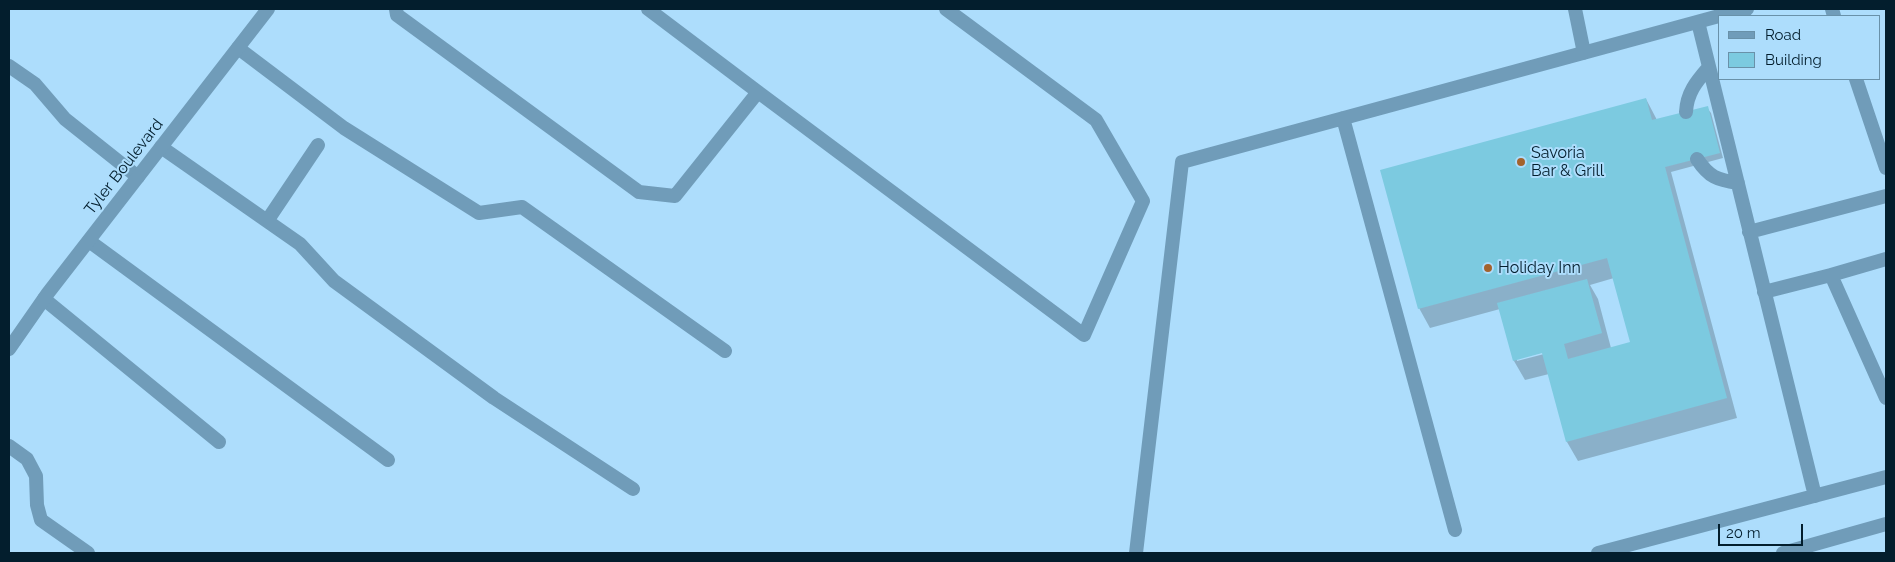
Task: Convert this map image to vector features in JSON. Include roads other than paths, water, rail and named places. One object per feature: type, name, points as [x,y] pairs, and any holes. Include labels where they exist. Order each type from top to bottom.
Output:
[{"type":"street","name":"Tyler Boulevard","points":[[9,349],[44,299],[268,9]]},
{"type":"street","points":[[396,9],[398,15],[639,192],[675,196],[758,92]]},
{"type":"street","points":[[648,9],[1084,335],[1143,201],[1096,120],[946,9]]},
{"type":"street","points":[[1575,9],[1584,53]]},
{"type":"street","points":[[1723,15],[1747,9]]},
{"type":"street","points":[[1136,553],[1182,162],[1718,16]]},
{"type":"street","points":[[1698,22],[1815,496]]},
{"type":"street","points":[[238,48],[344,128],[479,213],[522,207],[725,351]]},
{"type":"street","points":[[9,66],[34,84],[65,118],[138,177]]},
{"type":"street","points":[[1686,112],[1686,101],[1692,88],[1709,67]]},
{"type":"street","points":[[1856,80],[1886,168]]},
{"type":"street","points":[[1343,118],[1455,530]]},
{"type":"street","points":[[266,221],[318,146]]},
{"type":"street","points":[[161,147],[300,244],[334,282],[494,398],[633,489]]},
{"type":"street","points":[[1697,159],[1705,171],[1718,180],[1738,183]]},
{"type":"street","points":[[1749,232],[1886,196]]},
{"type":"street","points":[[89,241],[388,460]]},
{"type":"street","points":[[1764,292],[1886,260]]},
{"type":"street","points":[[1831,274],[1886,398]]},
{"type":"street","points":[[44,299],[219,442]]},
{"type":"street","points":[[9,446],[26,459],[36,476],[37,505],[41,520],[88,553]]},
{"type":"street","points":[[1598,553],[1886,477]]},
{"type":"street","points":[[1783,553],[1886,524]]},
{"type":"place","name":"Savoria Bar & Grill","points":[[1521,162]]},
{"type":"place","name":"Holiday Inn","points":[[1488,268]]}]
